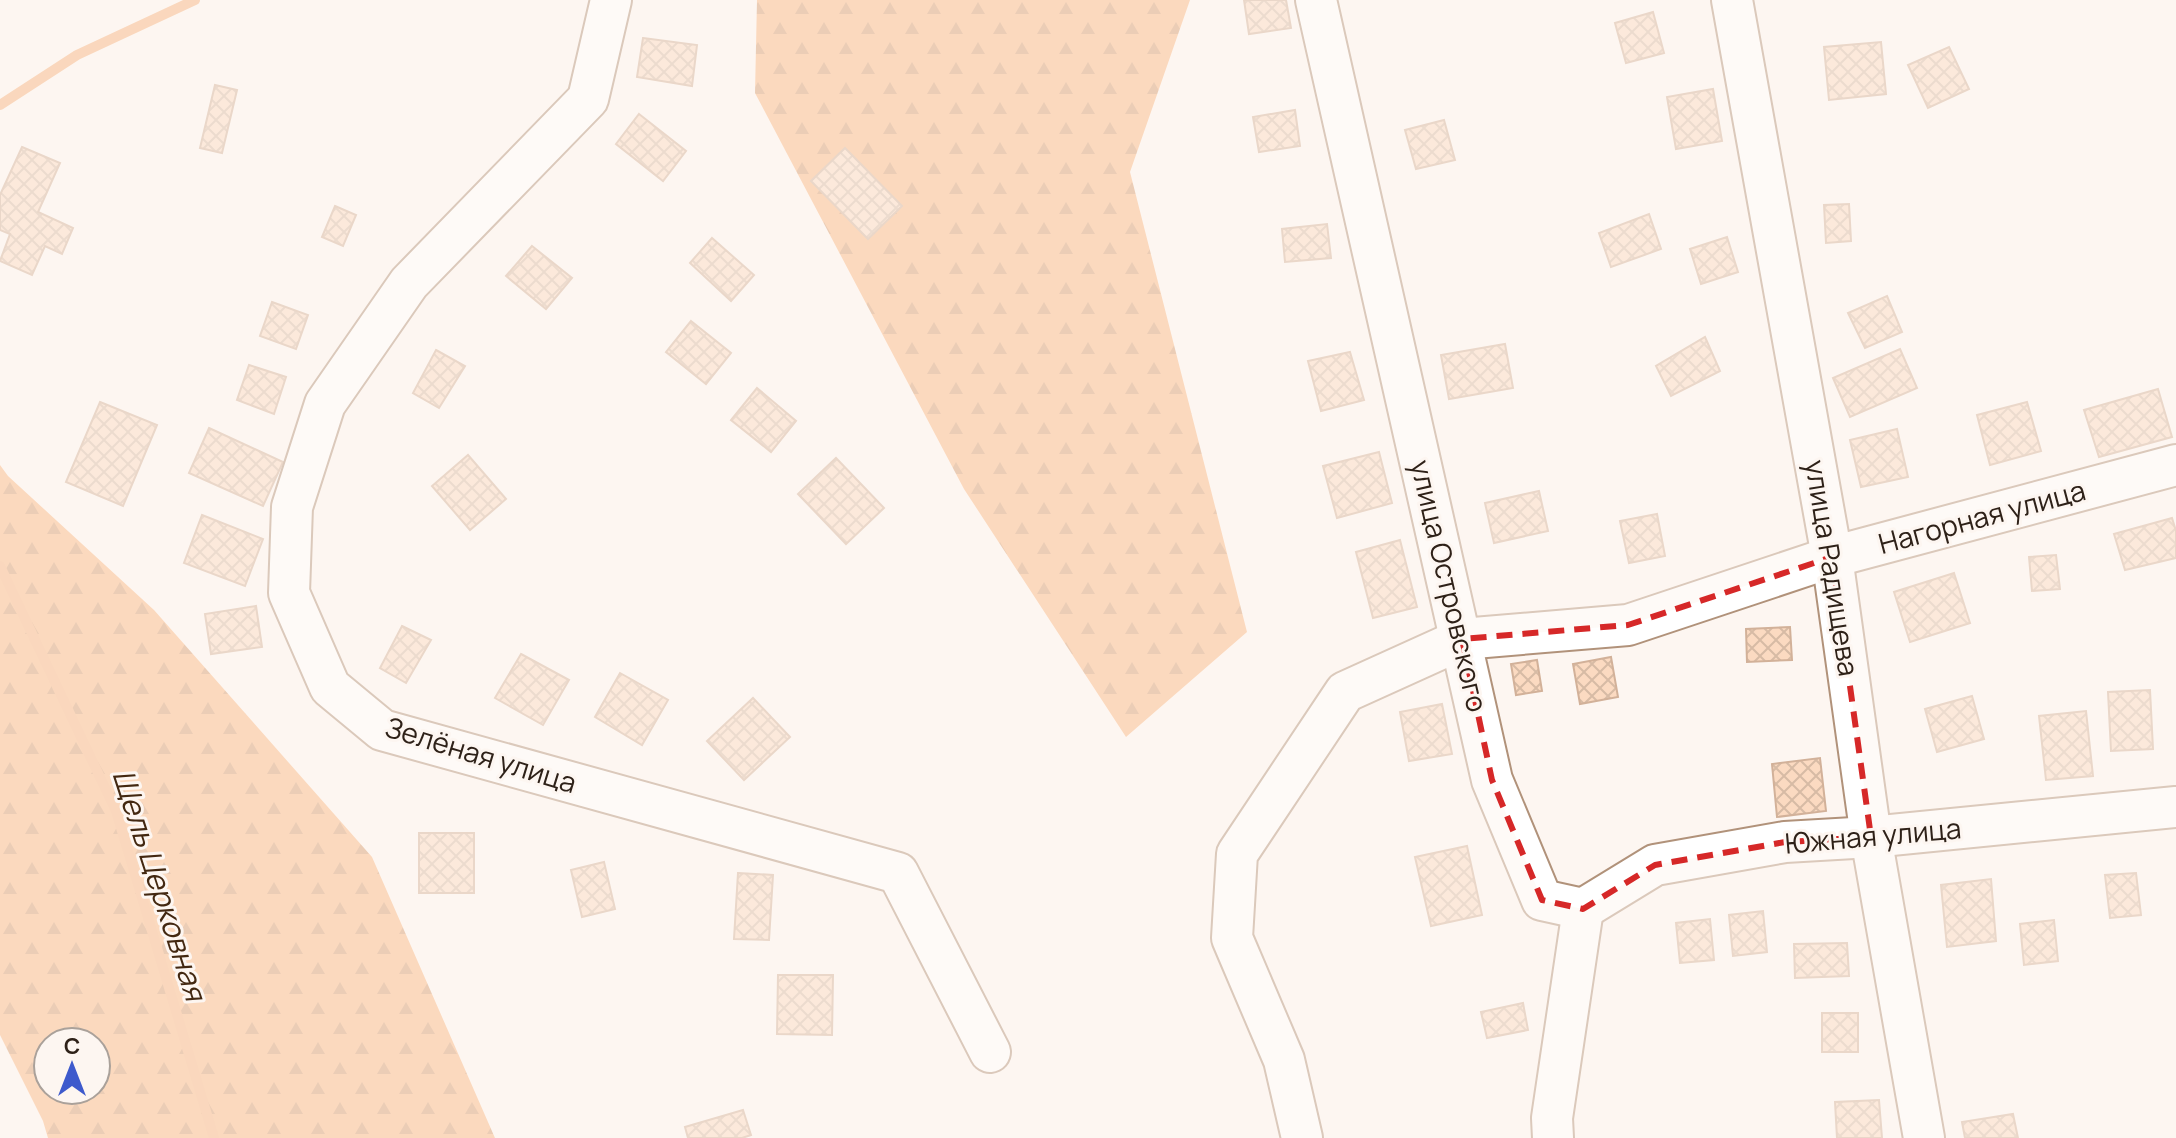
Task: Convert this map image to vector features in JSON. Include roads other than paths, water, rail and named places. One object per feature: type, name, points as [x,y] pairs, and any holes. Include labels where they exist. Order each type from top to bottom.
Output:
[{"type":"street","name":"Зелёная улица","points":[[611,0],[588,99],[409,283],[325,404],[292,507],[289,593],[330,687],[382,730],[898,873],[990,1052]]},
{"type":"street","name":"улица Островского","points":[[1316,0],[1492,780],[1542,900],[1583,909]]},
{"type":"street","name":"улица Радищева","points":[[1732,0],[1832,557],[1871,837],[1924,1138]]},
{"type":"street","name":"Нагорная улица","points":[[1462,639],[1628,625],[1832,557],[2176,465]]},
{"type":"street","points":[[1302,1138],[1284,1060],[1232,938],[1237,854],[1345,692],[1462,639]]},
{"type":"street","name":"Южная улица","points":[[1583,909],[1655,865],[1785,842],[1871,837],[2176,807]]},
{"type":"street","points":[[1553,1138],[1552,1118],[1583,909]]},
{"type":"waterway","name":"Щель Церковная","points":[[0,105],[77,55],[195,0]]},
{"type":"waterway","name":"Щель Церковная","points":[[0,566],[116,811],[214,1138]]}]
